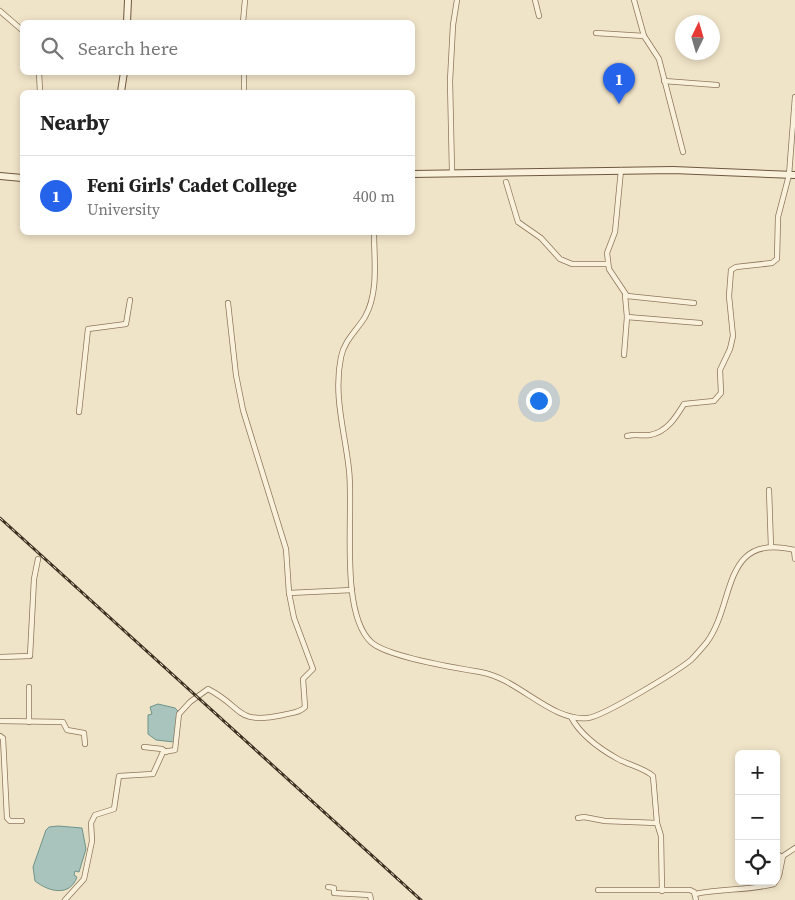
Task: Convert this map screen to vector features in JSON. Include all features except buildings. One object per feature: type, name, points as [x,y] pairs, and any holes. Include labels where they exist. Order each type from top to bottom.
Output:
[{"type":"main road","points":[[127,20],[128,0]]},
{"type":"main road","points":[[121,90],[124,75]]},
{"type":"main road","points":[[415,174],[673,170],[792,175]]},
{"type":"main road","points":[[0,176],[20,178]]},
{"type":"street","points":[[243,20],[244,0]]},
{"type":"street","points":[[452,172],[450,81],[453,25],[458,0]]},
{"type":"street","points":[[535,0],[539,16]]},
{"type":"street","points":[[634,0],[644,36],[659,59],[682,152]]},
{"type":"street","points":[[0,11],[20,28]]},
{"type":"street","points":[[596,33],[644,36]]},
{"type":"street","points":[[39,75],[40,90]]},
{"type":"street","points":[[244,75],[244,90]]},
{"type":"street","points":[[664,81],[717,85]]},
{"type":"street","points":[[627,436],[652,435],[662,431],[680,412],[684,404],[714,401],[721,393],[720,370],[730,349],[733,336],[729,296],[731,270],[736,267],[772,263],[777,259],[778,217],[792,175],[795,97]]},
{"type":"street","points":[[621,170],[615,232],[607,253],[608,264],[625,295],[627,317],[624,355]]},
{"type":"street","points":[[506,182],[518,222],[540,238],[560,260],[572,264],[608,264]]},
{"type":"street","points":[[374,235],[374,287],[371,305],[343,349],[336,387],[349,470],[352,590],[358,621],[370,641],[390,653],[440,665],[492,674],[571,717],[595,717],[639,693],[691,660],[714,630],[737,564],[744,557],[771,546],[782,546],[794,550],[795,559]]},
{"type":"street","points":[[625,295],[635,298],[694,303]]},
{"type":"street","points":[[79,412],[88,329],[126,324],[130,300]]},
{"type":"street","points":[[64,900],[84,879],[92,841],[91,823],[96,815],[114,809],[119,776],[153,774],[160,757],[166,752],[175,750],[179,714],[182,709],[205,690],[212,691],[244,715],[256,719],[294,712],[305,707],[303,679],[313,669],[294,618],[289,593],[286,549],[243,410],[236,375],[228,304]]},
{"type":"street","points":[[627,317],[700,323]]},
{"type":"street","points":[[769,490],[771,546]]},
{"type":"street","points":[[0,657],[30,656],[34,579],[38,559]]},
{"type":"street","points":[[289,593],[352,590]]},
{"type":"street","points":[[29,687],[29,722]]},
{"type":"street","points":[[571,717],[576,726],[618,759],[652,774],[657,823],[661,836],[662,891]]},
{"type":"street","points":[[0,721],[63,722],[67,730],[84,732],[85,744]]},
{"type":"street","points":[[0,736],[3,738],[7,818],[22,822]]},
{"type":"street","points":[[144,747],[158,747],[166,752]]},
{"type":"street","points":[[578,818],[584,816],[605,821],[657,823]]},
{"type":"street","points":[[695,894],[715,890],[748,890],[774,884],[779,876],[782,858],[795,848]]},
{"type":"street","points":[[328,887],[334,888],[334,893],[370,895],[372,900]]},
{"type":"street","points":[[598,890],[690,890],[695,894],[696,900]]},
{"type":"water","points":[[158,704],[175,708],[178,711],[174,742],[156,740],[148,734],[148,715],[152,714],[150,707]]},
{"type":"water","points":[[49,827],[82,828],[86,849],[79,872],[75,871],[74,875],[77,877],[74,883],[69,888],[59,891],[46,888],[35,881],[33,867],[46,830]]},
{"type":"railway","points":[[0,518],[421,900]]},
{"type":"place","name":"Feni Girls' Cadet College","points":[[619,104]]}]
